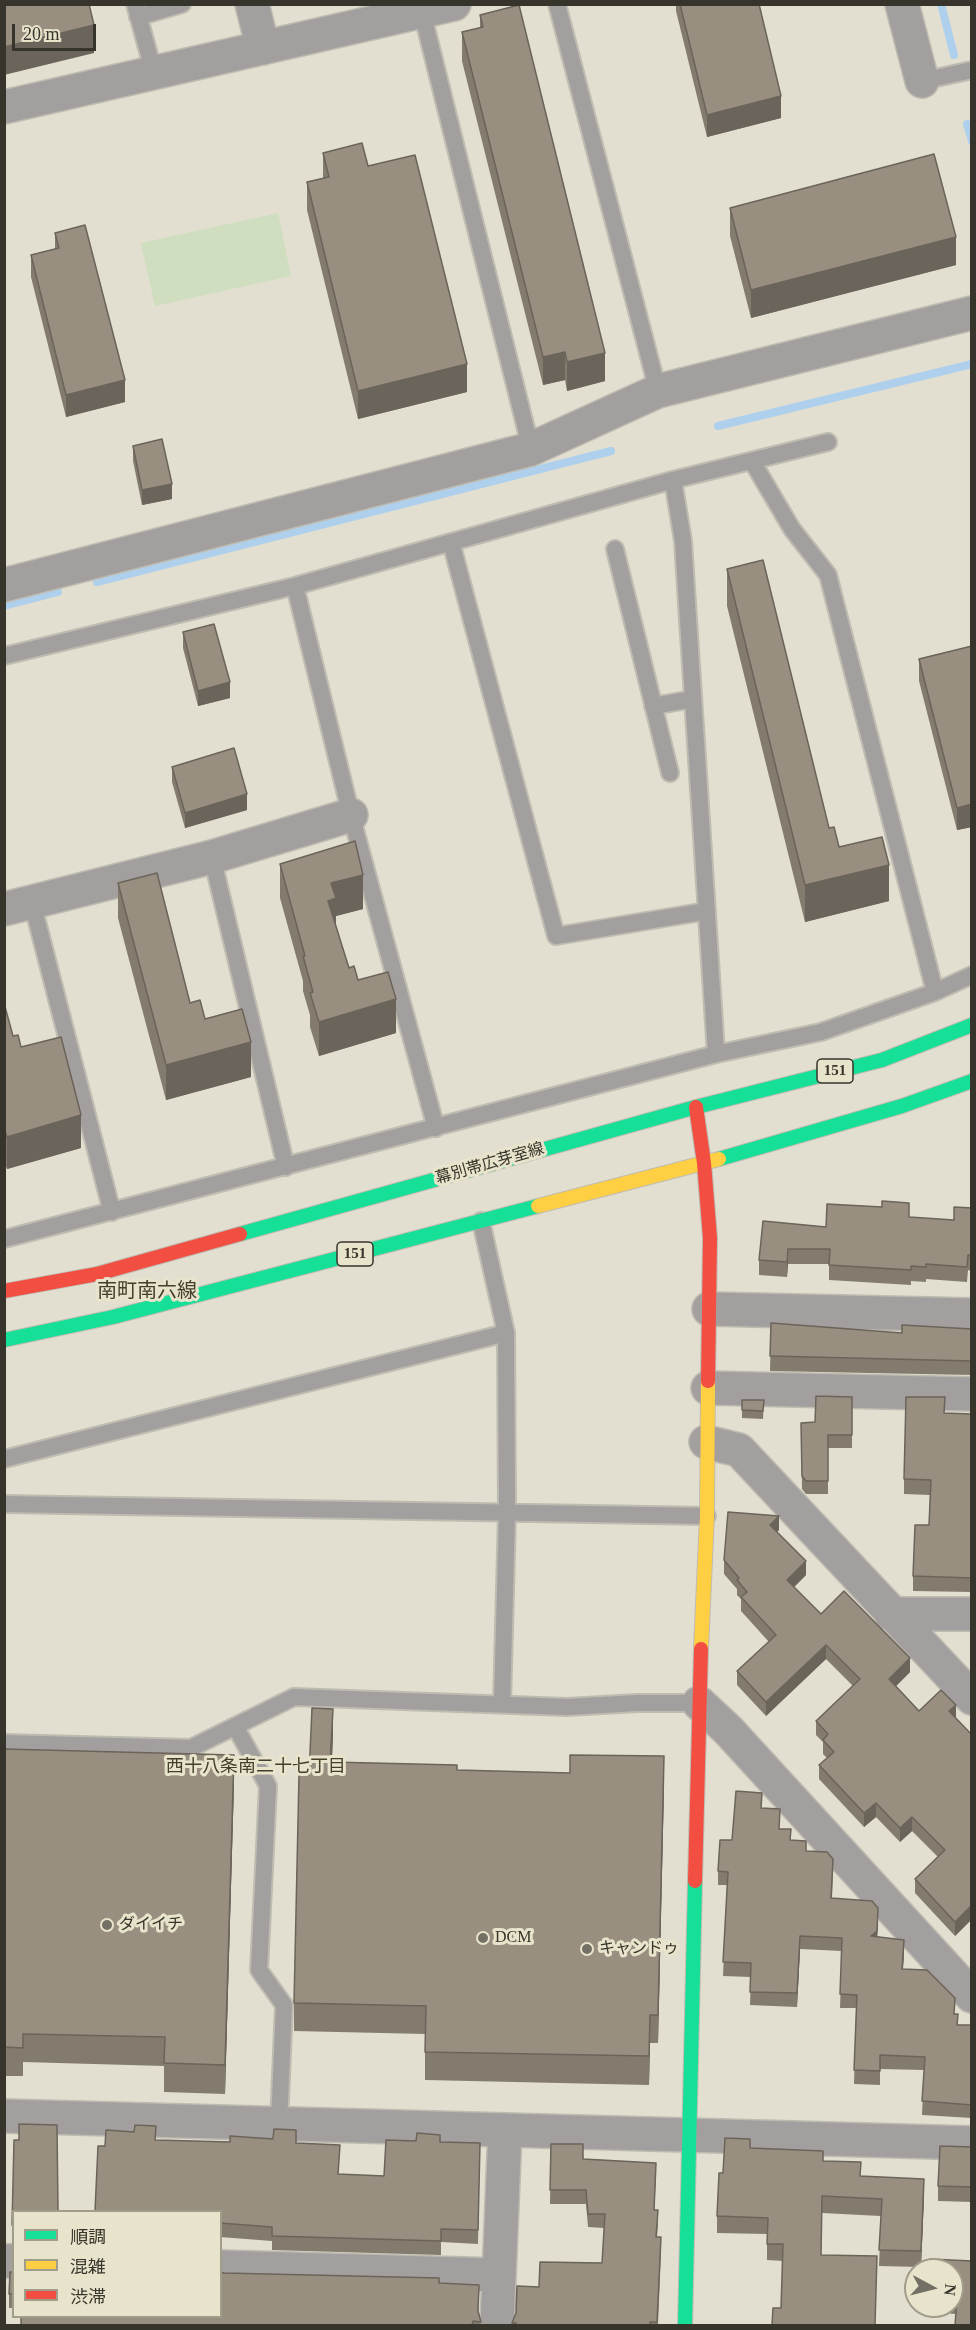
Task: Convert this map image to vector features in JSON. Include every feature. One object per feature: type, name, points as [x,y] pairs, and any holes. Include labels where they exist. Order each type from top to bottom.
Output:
[{"type":"main road","name":"幕別帯広芽室線","points":[[4,1291],[97,1274],[696,1107],[882,1059],[972,1025]]},
{"type":"main road","name":"151","points":[[4,1340],[113,1317],[704,1162],[902,1106],[972,1082]]},
{"type":"main road","points":[[684,2325],[699,1703],[707,1516],[710,1238],[704,1162],[696,1107]]},
{"type":"street","points":[[252,4],[263,48]]},
{"type":"street","points":[[4,107],[454,4]]},
{"type":"street","points":[[902,4],[922,81]]},
{"type":"street","points":[[4,585],[531,448],[658,391],[972,313]]},
{"type":"street","points":[[19,905],[212,856],[351,815]]},
{"type":"street","points":[[709,1309],[972,1315]]},
{"type":"street","points":[[708,1388],[972,1394]]},
{"type":"street","points":[[706,1442],[739,1450],[972,1698]]},
{"type":"street","points":[[891,1614],[972,1614]]},
{"type":"street","points":[[699,1703],[728,1730],[972,1996]]},
{"type":"street","points":[[4,2116],[972,2143]]},
{"type":"street","points":[[497,2325],[504,2130]]},
{"type":"street","points":[[222,2267],[498,2275]]},
{"type":"lane","points":[[153,73],[136,11],[182,4]]},
{"type":"lane","points":[[557,4],[658,391]]},
{"type":"lane","points":[[423,12],[531,448]]},
{"type":"lane","points":[[922,81],[972,70]]},
{"type":"lane","points":[[4,656],[294,586],[673,480],[828,442]]},
{"type":"lane","points":[[752,461],[792,529],[828,575],[935,993]]},
{"type":"lane","points":[[673,480],[683,541],[716,1054]]},
{"type":"lane","points":[[450,542],[556,936],[707,911]]},
{"type":"lane","points":[[615,549],[670,774]]},
{"type":"lane","points":[[294,586],[351,815],[436,1128]]},
{"type":"lane","points":[[653,706],[693,699]]},
{"type":"lane","points":[[212,856],[286,1167]]},
{"type":"lane","points":[[19,905],[112,1212]]},
{"type":"lane","points":[[4,1239],[716,1054],[821,1032],[935,993],[972,975]]},
{"type":"lane","points":[[481,1221],[506,1333],[507,1513],[502,1705]]},
{"type":"lane","points":[[4,1459],[506,1333]]},
{"type":"lane","points":[[4,1504],[707,1516]]},
{"type":"lane","points":[[4,1743],[191,1748],[294,1697],[567,1707],[637,1703],[699,1703]]},
{"type":"lane","points":[[235,1726],[268,1786],[259,1970],[284,2005],[279,2123]]},
{"type":"green space","points":[[278,213],[291,276],[155,306],[141,243]]},
{"type":"building","points":[[4,4],[89,4],[94,25],[4,47]]},
{"type":"building","points":[[680,4],[759,4],[781,96],[707,115]]},
{"type":"building","points":[[519,5],[605,353],[567,362],[565,352],[543,357],[462,32],[483,27],[480,15]]},
{"type":"building","points":[[362,143],[368,166],[415,155],[467,364],[358,391],[307,182],[329,177],[323,153]]},
{"type":"building","points":[[934,154],[956,237],[751,290],[730,208]]},
{"type":"building","points":[[85,225],[125,380],[66,395],[31,255],[59,248],[55,233]]},
{"type":"building","points":[[162,439],[172,484],[142,490],[133,446]]},
{"type":"building","points":[[763,560],[829,828],[834,827],[839,847],[882,837],[889,865],[805,885],[727,569]]},
{"type":"building","points":[[214,624],[230,682],[198,691],[183,632]]},
{"type":"building","points":[[972,646],[972,804],[957,808],[919,659]]},
{"type":"building","points":[[234,748],[247,794],[185,813],[172,767]]},
{"type":"building","points":[[355,841],[363,875],[331,883],[336,898],[328,901],[349,968],[354,966],[358,980],[388,972],[396,999],[319,1022],[310,993],[313,992],[303,956],[305,956],[280,864]]},
{"type":"building","points":[[157,873],[190,1003],[200,1000],[205,1019],[242,1009],[251,1042],[166,1065],[118,883]]},
{"type":"building","points":[[4,1003],[13,1036],[18,1035],[21,1047],[61,1037],[81,1115],[7,1137],[4,1129]]},
{"type":"building","points":[[882,1201],[909,1203],[909,1217],[954,1220],[954,1207],[972,1208],[972,1256],[968,1255],[967,1267],[926,1264],[926,1267],[911,1266],[911,1270],[829,1265],[830,1249],[788,1249],[787,1262],[759,1260],[763,1221],[826,1227],[827,1204],[882,1207]]},
{"type":"building","points":[[771,1323],[902,1333],[902,1325],[972,1329],[972,1361],[770,1356]]},
{"type":"building","points":[[816,1396],[852,1397],[852,1435],[828,1435],[828,1481],[806,1481],[802,1476],[801,1423],[815,1422]]},
{"type":"building","points":[[906,1397],[945,1397],[944,1413],[972,1414],[972,1578],[913,1576],[915,1525],[929,1525],[931,1480],[904,1479]]},
{"type":"building","points":[[742,1400],[764,1400],[763,1411],[742,1410]]},
{"type":"building","points":[[728,1512],[779,1516],[770,1525],[806,1561],[787,1580],[821,1614],[844,1591],[910,1658],[889,1679],[919,1711],[941,1690],[956,1705],[949,1711],[972,1735],[972,1905],[955,1922],[915,1879],[945,1850],[912,1817],[900,1828],[876,1803],[864,1813],[819,1765],[834,1752],[823,1740],[828,1734],[816,1721],[860,1679],[826,1645],[766,1702],[737,1671],[776,1635],[741,1597],[747,1592],[724,1560]]},
{"type":"building","points":[[312,1708],[333,1709],[330,1762],[457,1765],[457,1770],[570,1773],[570,1755],[664,1756],[658,2015],[650,2015],[649,2056],[425,2052],[426,2006],[294,2003],[299,1775],[309,1775]]},
{"type":"building","points":[[4,1749],[234,1755],[225,2065],[164,2063],[165,2037],[23,2034],[23,2048],[4,2047]]},
{"type":"building","points":[[736,1791],[762,1793],[761,1808],[780,1809],[779,1829],[791,1829],[790,1840],[806,1841],[806,1851],[827,1852],[833,1859],[831,1898],[872,1901],[878,1908],[877,1931],[871,1936],[904,1940],[902,1969],[927,1970],[955,1998],[954,2014],[958,2014],[957,2025],[972,2025],[972,2105],[922,2101],[925,2057],[880,2055],[880,2071],[854,2070],[857,1995],[840,1994],[842,1938],[800,1936],[797,1993],[750,1992],[751,1963],[723,1962],[728,1872],[718,1871],[720,1840],[732,1840]]},
{"type":"building","points":[[19,2124],[57,2125],[58,2210],[12,2210],[14,2140],[19,2140]]},
{"type":"building","points":[[135,2125],[156,2126],[155,2140],[230,2142],[230,2136],[273,2139],[274,2129],[296,2130],[296,2143],[340,2145],[338,2174],[384,2176],[386,2140],[416,2141],[417,2133],[440,2135],[440,2142],[480,2143],[478,2230],[441,2229],[441,2241],[272,2236],[272,2227],[222,2223],[222,2210],[95,2210],[98,2146],[105,2146],[106,2130],[134,2132]]},
{"type":"building","points":[[725,2138],[750,2139],[750,2148],[823,2151],[823,2161],[861,2162],[860,2176],[924,2179],[921,2251],[879,2250],[882,2199],[822,2196],[821,2255],[877,2256],[875,2325],[772,2325],[773,2308],[781,2308],[783,2244],[767,2244],[768,2218],[717,2216],[719,2173],[723,2173]]},
{"type":"building","points":[[551,2144],[583,2144],[583,2159],[656,2163],[654,2210],[658,2210],[656,2237],[661,2237],[657,2322],[650,2322],[650,2325],[516,2325],[512,2323],[516,2313],[517,2286],[539,2287],[540,2262],[602,2263],[605,2214],[588,2214],[586,2190],[550,2190]]},
{"type":"building","points":[[940,2146],[972,2147],[972,2187],[938,2186]]},
{"type":"building","points":[[964,2261],[972,2261],[972,2325],[955,2325],[956,2318],[964,2318]]},
{"type":"building","points":[[10,2272],[12,2272],[12,2294],[9,2294]]},
{"type":"building","points":[[222,2272],[439,2278],[439,2283],[479,2285],[478,2311],[481,2322],[473,2321],[472,2325],[21,2325],[21,2318],[222,2318]]},
{"type":"waterway","points":[[941,4],[954,55]]},
{"type":"waterway","points":[[967,124],[972,141]]},
{"type":"waterway","points":[[718,426],[972,364]]},
{"type":"waterway","points":[[97,582],[611,451]]},
{"type":"waterway","points":[[4,606],[58,592]]},
{"type":"traffic: fast","points":[[240,1234],[696,1107],[882,1060],[972,1025]]},
{"type":"traffic: fast","points":[[719,1159],[902,1106],[972,1081]]},
{"type":"traffic: fast","points":[[4,1340],[113,1317],[538,1206]]},
{"type":"traffic: fast","points":[[685,2326],[695,1881]]},
{"type":"traffic: slow","points":[[538,1206],[719,1159]]},
{"type":"traffic: slow","points":[[701,1649],[707,1516],[708,1381]]},
{"type":"traffic: jam","points":[[696,1107],[704,1163],[710,1238],[708,1381]]},
{"type":"traffic: jam","points":[[4,1291],[97,1274],[240,1234]]},
{"type":"traffic: jam","points":[[695,1881],[701,1649]]},
{"type":"place","name":"ダイイチ","points":[[107,1925]]},
{"type":"place","name":"DCM","points":[[483,1938]]},
{"type":"place","name":"キャンドゥ","points":[[587,1949]]},
{"type":"district","name":"南町南六線","points":[[147,1292]]},
{"type":"district","name":"西十八条南二十七丁目","points":[[256,1767]]}]
